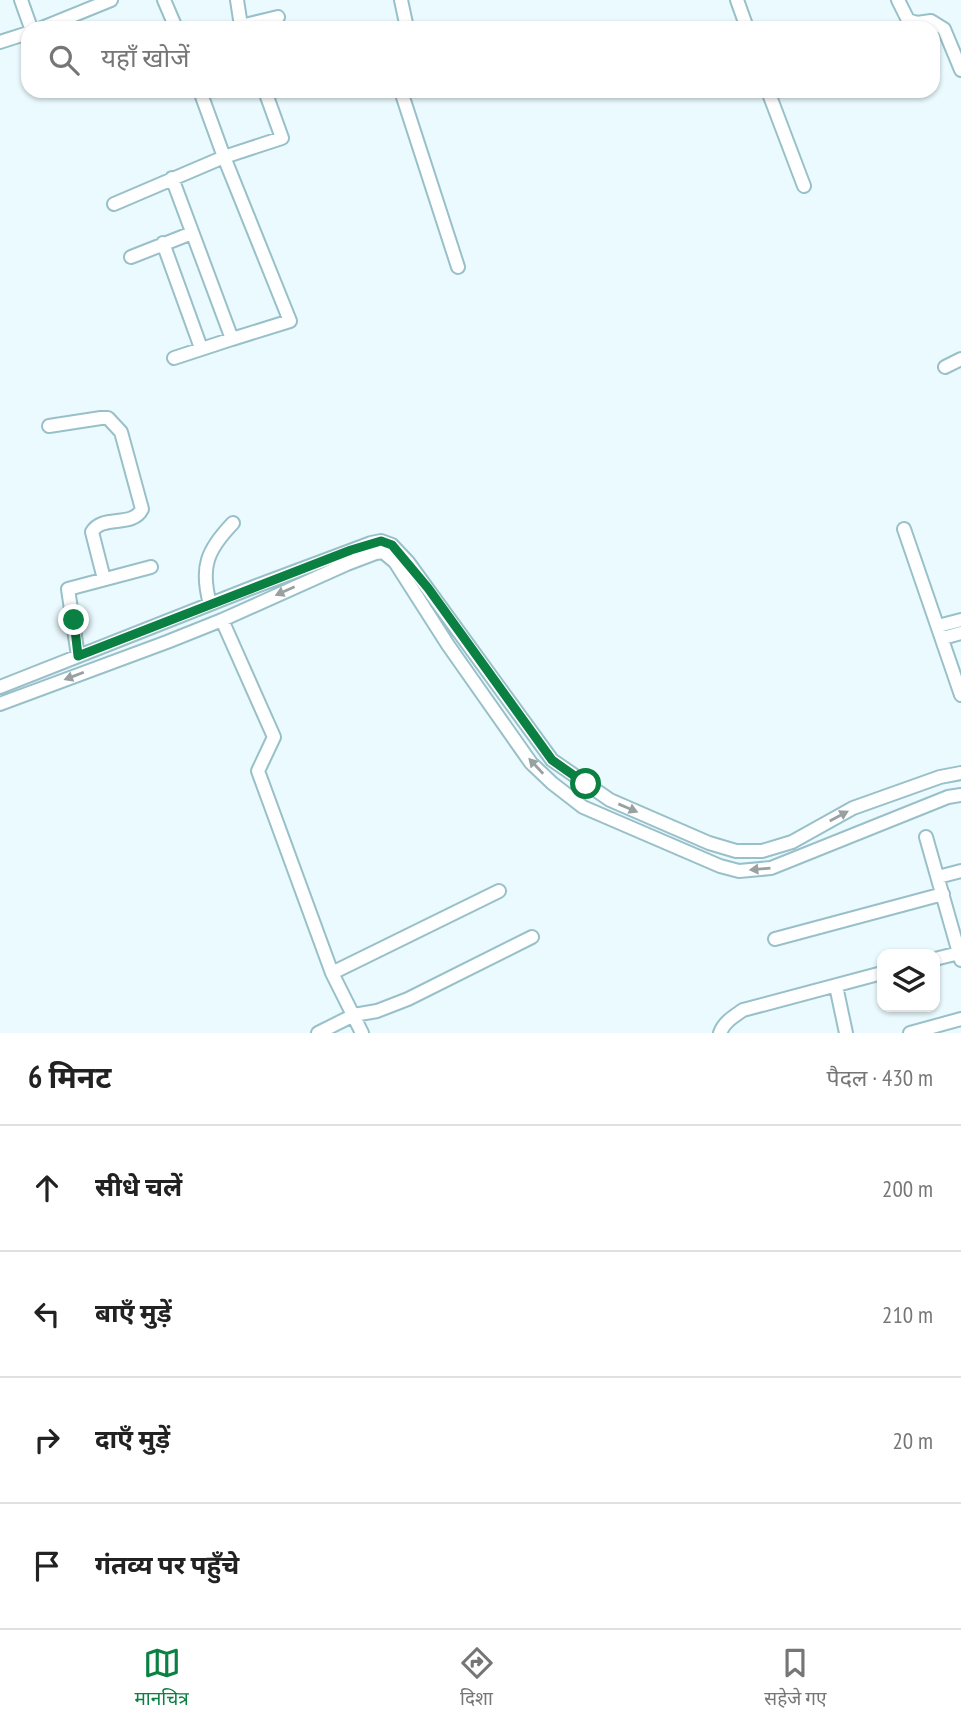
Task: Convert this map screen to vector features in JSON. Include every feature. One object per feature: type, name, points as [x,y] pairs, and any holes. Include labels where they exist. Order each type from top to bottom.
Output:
[{"type":"street","points":[[21,0],[28,21]]},
{"type":"street","points":[[59,21],[111,0]]},
{"type":"street","points":[[164,0],[173,21]]},
{"type":"street","points":[[237,0],[238,21]]},
{"type":"street","points":[[401,0],[406,21]]},
{"type":"street","points":[[737,0],[744,21]]},
{"type":"street","points":[[898,0],[911,21]]},
{"type":"street","points":[[265,21],[278,18]]},
{"type":"street","points":[[940,27],[944,29],[961,70]]},
{"type":"street","points":[[0,42],[21,35]]},
{"type":"street","points":[[174,358],[290,321],[203,98]]},
{"type":"street","points":[[114,204],[224,157],[282,138],[268,98]]},
{"type":"street","points":[[403,98],[458,267]]},
{"type":"street","points":[[771,98],[804,186]]},
{"type":"street","points":[[172,178],[232,339]]},
{"type":"street","points":[[131,257],[191,233]]},
{"type":"street","points":[[163,243],[201,348]]},
{"type":"street","points":[[945,368],[961,359]]},
{"type":"street","points":[[49,426],[108,418],[121,432],[142,509],[139,515],[133,518],[100,525],[92,532],[104,579]]},
{"type":"street","points":[[210,604],[205,576],[206,562],[216,541],[233,523]]},
{"type":"street","points":[[904,529],[961,695]]},
{"type":"street","points":[[0,687],[210,604],[381,541],[392,545],[428,588],[552,760],[610,800],[709,843],[736,851],[762,851],[792,842],[853,808],[940,777],[961,773]]},
{"type":"street","points":[[0,704],[167,642],[347,564],[376,552],[383,552],[395,562],[448,645],[531,763],[552,783],[583,807],[720,866],[739,871],[771,868],[948,797],[961,795]]},
{"type":"street","points":[[78,656],[68,589],[151,567]]},
{"type":"street","points":[[222,620],[274,737],[258,771],[332,973],[362,1033]]},
{"type":"street","points":[[941,632],[961,620]]},
{"type":"street","points":[[159,624],[167,642]]},
{"type":"street","points":[[941,632],[961,633]]},
{"type":"street","points":[[926,837],[958,938],[960,957],[940,959]]},
{"type":"street","points":[[938,877],[961,871]]},
{"type":"street","points":[[332,973],[499,891]]},
{"type":"street","points":[[775,939],[943,894]]},
{"type":"street","points":[[318,1033],[354,1015],[377,1011],[408,999],[532,937]]},
{"type":"street","points":[[720,1033],[730,1019],[743,1010],[877,974]]},
{"type":"street","points":[[836,986],[846,1033]]},
{"type":"street","points":[[910,1033],[961,1019]]},
{"type":"route","points":[[74,620],[78,656],[351,550],[381,541],[392,545],[408,562],[552,760],[586,784]]}]
